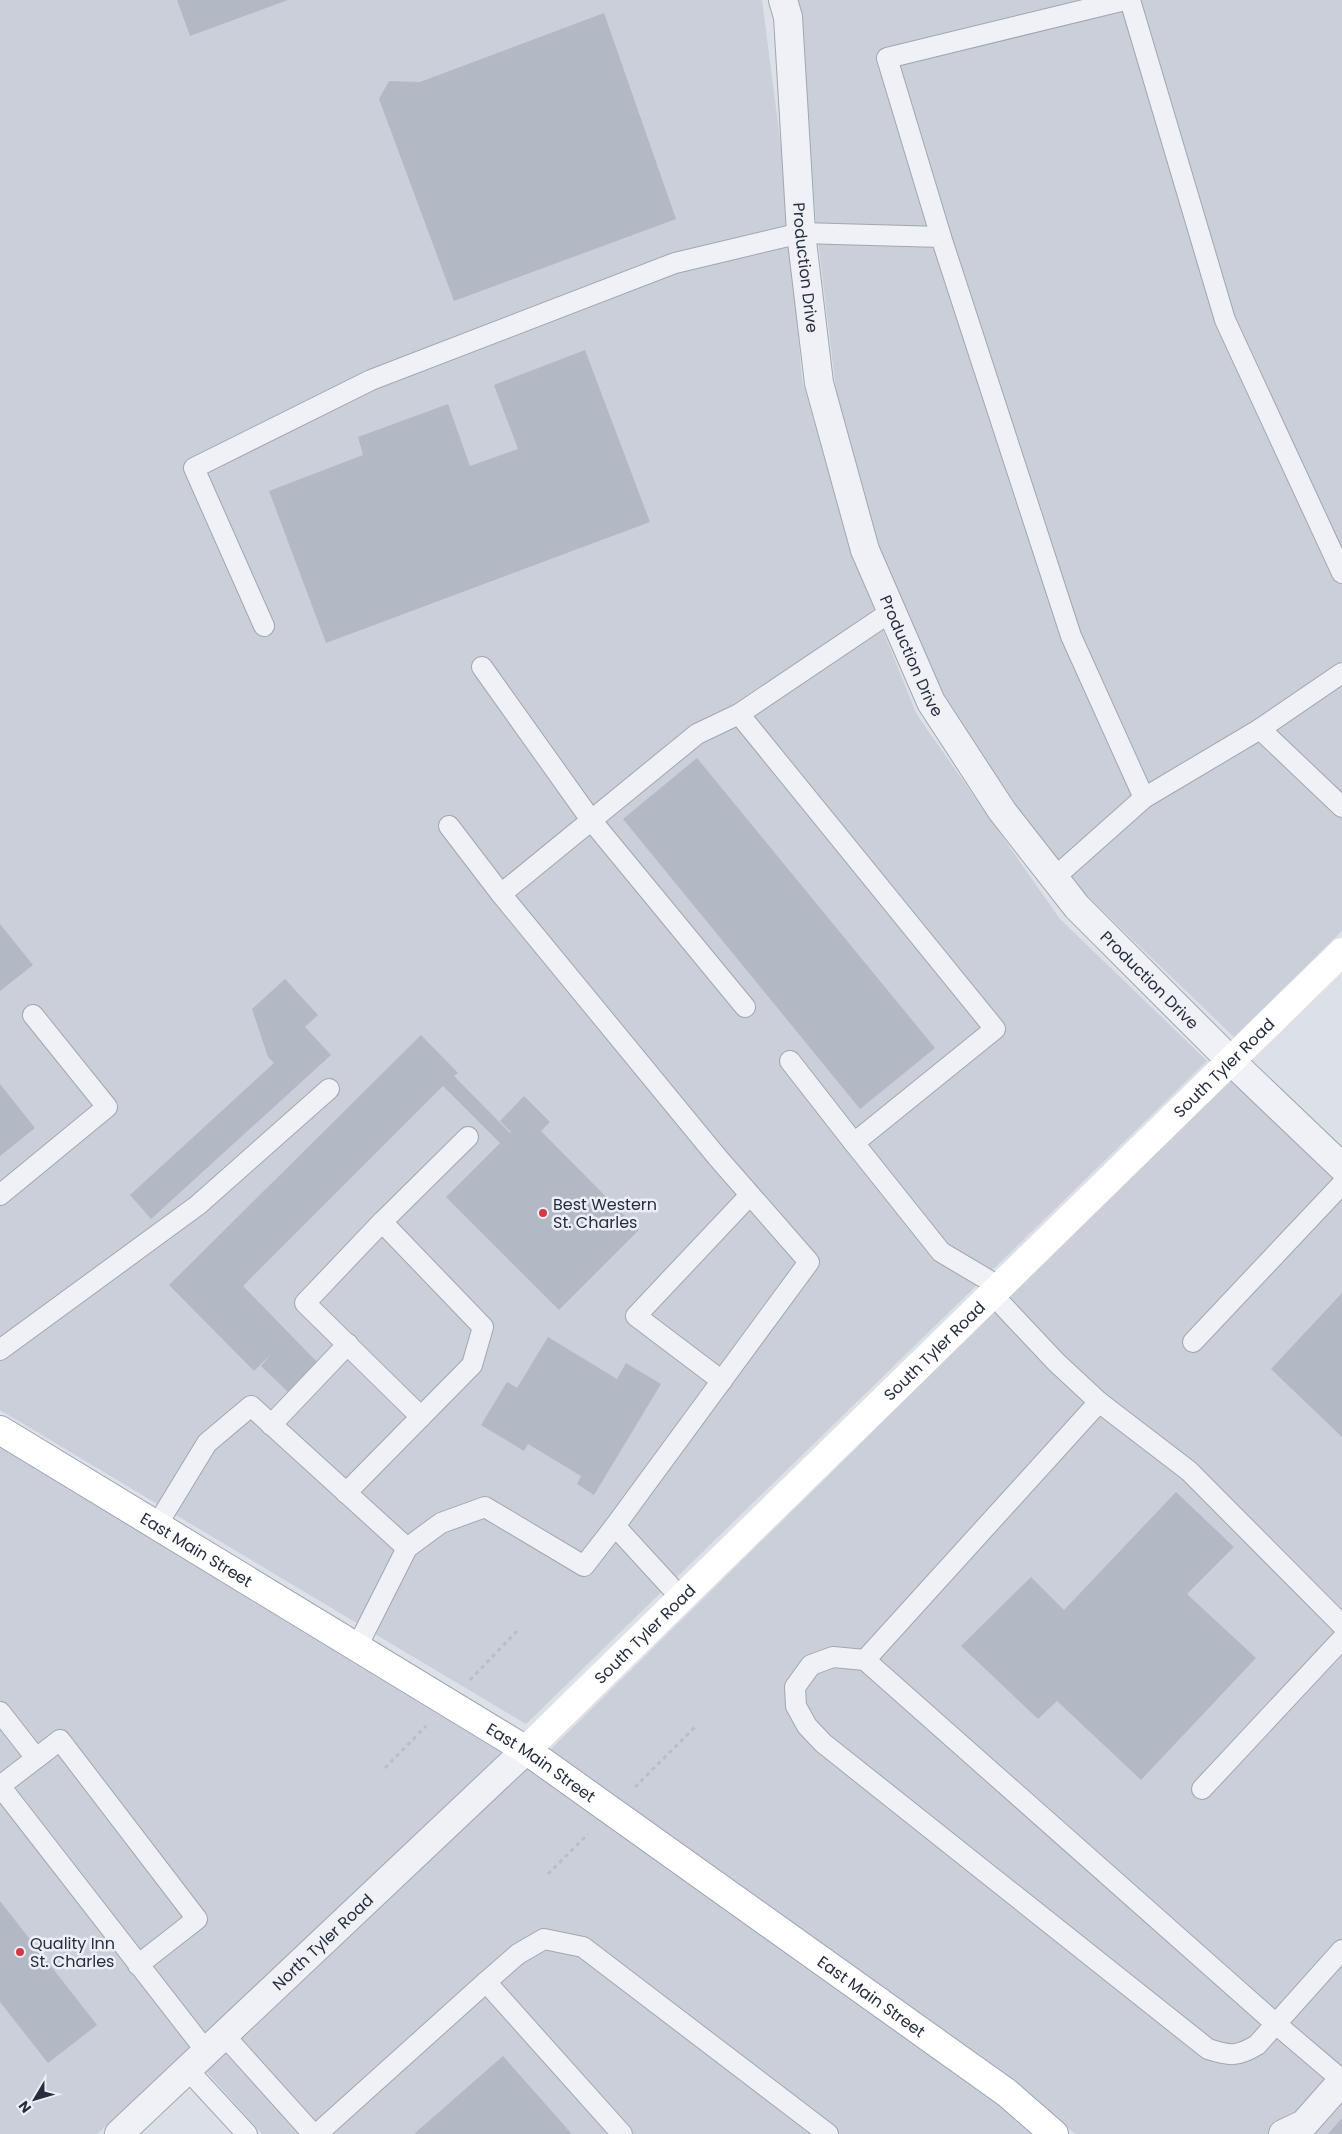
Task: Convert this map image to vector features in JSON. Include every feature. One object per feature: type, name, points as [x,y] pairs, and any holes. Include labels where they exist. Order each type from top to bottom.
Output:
[{"type":"main road","name":"South Tyler Road","points":[[526,1750],[1342,952]]},
{"type":"main road","name":"East Main Street","points":[[0,1430],[526,1750],[1007,2093],[1054,2134]]},
{"type":"street","name":"Production Drive","points":[[784,0],[788,17],[801,233],[819,384],[865,550],[931,702],[1002,811],[1077,908],[1231,1061],[1342,1167]]},
{"type":"street","name":"North Tyler Road","points":[[118,2134],[526,1750]]},
{"type":"street","points":[[1296,2131],[1342,2080]]},
{"type":"lane","points":[[1125,0],[887,58],[941,236],[1071,636],[1144,798]]},
{"type":"lane","points":[[1130,0],[1225,320],[1342,574]]},
{"type":"lane","points":[[264,626],[194,468],[371,380],[675,263],[801,233],[941,236]]},
{"type":"lane","points":[[501,894],[696,734],[739,714],[892,611]]},
{"type":"lane","points":[[482,667],[591,820],[745,1007]]},
{"type":"lane","points":[[1054,878],[1144,798],[1260,729],[1342,673]]},
{"type":"lane","points":[[739,714],[995,1029],[854,1143]]},
{"type":"lane","points":[[1260,729],[1342,807]]},
{"type":"lane","points":[[357,1647],[407,1548],[441,1523],[485,1508],[584,1566],[809,1262],[750,1195],[501,894],[449,826]]},
{"type":"lane","points":[[0,1195],[107,1107],[33,1015]]},
{"type":"lane","points":[[790,1061],[941,1252],[996,1290],[1056,1362],[1099,1402],[1189,1471],[1342,1625]]},
{"type":"lane","points":[[0,1350],[198,1205],[329,1089]]},
{"type":"lane","points":[[421,1417],[305,1303],[382,1222],[468,1137]]},
{"type":"lane","points":[[1193,1342],[1342,1184]]},
{"type":"lane","points":[[722,1381],[636,1316],[750,1195]]},
{"type":"lane","points":[[346,1493],[472,1365],[483,1327],[382,1222]]},
{"type":"lane","points":[[271,1424],[348,1344]]},
{"type":"lane","points":[[865,1660],[1099,1402]]},
{"type":"lane","points":[[157,1525],[207,1443],[251,1406],[407,1548]]},
{"type":"lane","points":[[615,1526],[682,1598]]},
{"type":"lane","points":[[1202,1788],[1342,1639]]},
{"type":"lane","points":[[1342,1950],[1276,2024],[1256,2045],[1242,2054],[1226,2055],[1208,2049],[823,1743],[807,1726],[796,1706],[795,1687],[811,1665],[833,1657],[865,1660],[1276,2024],[1342,2080]]},
{"type":"lane","points":[[0,1712],[36,1758]]},
{"type":"lane","points":[[138,1965],[197,1919],[60,1740],[0,1786],[138,1965],[206,2052],[247,2134]]},
{"type":"lane","points":[[317,2134],[518,1954],[544,1939],[583,1947],[828,2134]]},
{"type":"lane","points":[[486,1982],[622,2134]]},
{"type":"lane","points":[[206,2052],[313,2134]]},
{"type":"shaded area","points":[[0,0],[762,0],[784,170],[802,379],[852,554],[917,715],[1060,919],[1207,1061],[526,1724],[0,1410]]},
{"type":"shaded area","points":[[793,0],[1342,0],[1342,931],[1234,1037],[1083,892],[992,777],[942,696],[879,555],[838,407],[816,224],[804,70]]},
{"type":"shaded area","points":[[1229,1080],[1342,1184],[1342,2134],[1075,2134],[1018,2085],[549,1751]]},
{"type":"shaded area","points":[[0,1446],[508,1754],[97,2134],[0,2134]]},
{"type":"shaded area","points":[[524,1756],[1002,2105],[1035,2134],[262,2134],[203,2068]]},
{"type":"building","points":[[177,0],[288,0],[190,36]]},
{"type":"building","points":[[604,13],[676,219],[454,301],[379,99],[389,81],[420,82]]},
{"type":"building","points":[[585,350],[650,522],[326,643],[269,491],[363,455],[358,437],[448,404],[470,466],[518,449],[494,385]]},
{"type":"building","points":[[697,758],[935,1048],[860,1109],[623,819]]},
{"type":"building","points":[[0,924],[33,965],[0,991]]},
{"type":"building","points":[[285,979],[318,1015],[305,1027],[331,1055],[151,1219],[130,1195],[274,1063],[268,1057],[252,1009]]},
{"type":"building","name":"Best Western St. Charles","points":[[421,1035],[458,1073],[454,1076],[510,1133],[500,1121],[524,1096],[550,1122],[541,1131],[639,1230],[559,1310],[446,1197],[500,1143],[443,1086],[243,1286],[318,1363],[288,1392],[261,1366],[271,1354],[254,1371],[169,1285]]},
{"type":"building","points":[[0,1084],[35,1128],[0,1156]]},
{"type":"building","points":[[1342,1293],[1342,1437],[1271,1369]]},
{"type":"building","points":[[548,1337],[617,1379],[626,1363],[661,1384],[594,1495],[577,1484],[581,1476],[528,1444],[524,1451],[481,1425],[507,1382],[517,1388]]},
{"type":"building","points":[[1176,1492],[1234,1547],[1187,1594],[1256,1658],[1141,1780],[1057,1701],[1038,1719],[961,1646],[1031,1577],[1064,1610]]},
{"type":"building","name":"Quality Inn St. Charles","points":[[0,1901],[97,2025],[48,2063],[0,2002]]},
{"type":"building","points":[[503,2056],[572,2134],[414,2134]]},
{"type":"building","points":[[1342,2118],[1342,2134],[1328,2134]]},
{"type":"place","name":"Best Western St. Charles","points":[[543,1213]]},
{"type":"place","name":"Quality Inn St. Charles","points":[[20,1952]]}]
